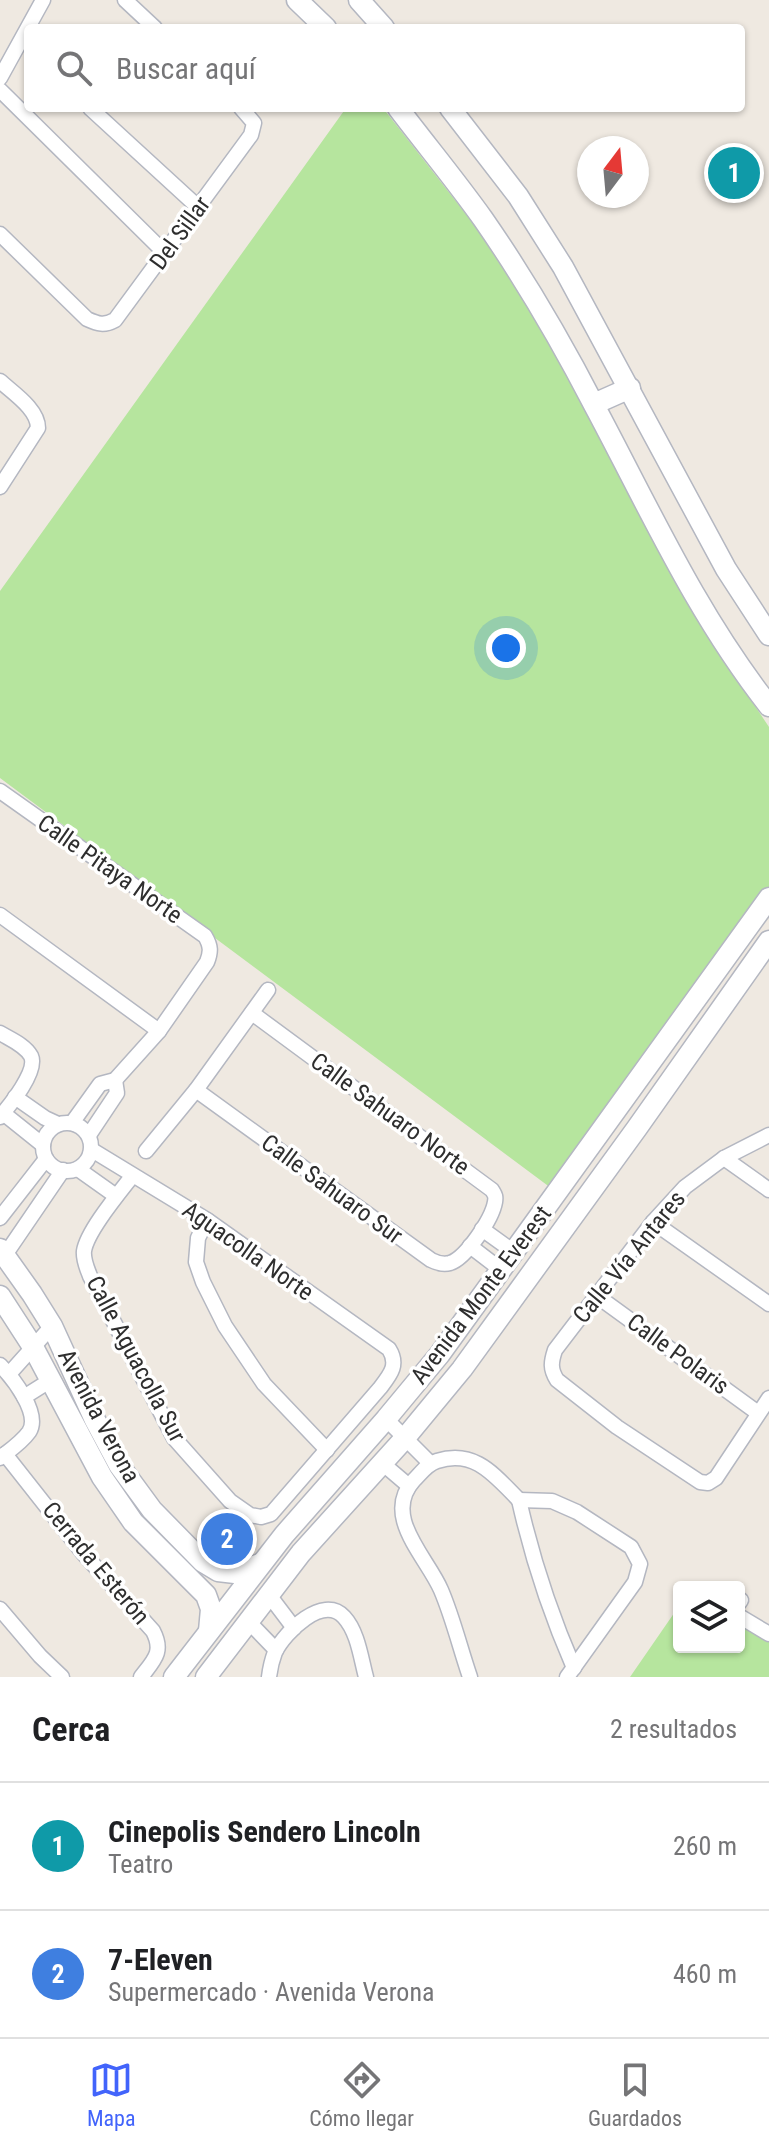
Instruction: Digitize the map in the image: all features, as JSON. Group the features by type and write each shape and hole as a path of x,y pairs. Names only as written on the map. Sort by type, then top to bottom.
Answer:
{"street":[{"path":"33,24 43,0"},
{"path":"125,0 151,24"},
{"path":"297,0 322,24"},
{"path":"359,0 380,24"},
{"path":"0,78 4,58 23,46"},
{"path":"0,90 166,254"},
{"path":"94,112 199,208"},
{"name":"Del Sillar","path":"0,234 87,319 107,325 115,320 166,254 254,129 251,117 245,112"},
{"path":"401,112 484,220 535,302 594,404 695,599 729,653 769,706"},
{"path":"453,112 518,196 556,255 726,569 769,635"},
{"path":"0,381 38,420 38,428 0,487"},
{"path":"594,404 630,388"},
{"name":"Calle Pitaya Norte","path":"0,791 205,936 210,944 207,962 159,1031"},
{"name":"Avenida Monte Everest","path":"174,1677 260,1564 440,1354 769,898"},
{"path":"0,915 159,1031 115,1080 100,1084 65,1123 48,1133 45,1152 0,1218"},
{"name":"Avenida Monte Everest","path":"206,1677 301,1553 405,1438 462,1369 769,941"},
{"path":"146,1151 196,1090 268,990"},
{"name":"Calle Sahuaro Norte","path":"252,1013 492,1190 495,1202 476,1238"},
{"path":"0,1033 24,1048 31,1056 33,1065 2,1115 45,1152 56,1168 71,1170 116,1196 133,1175"},
{"path":"89,1135 117,1093 115,1080"},
{"name":"Calle Sahuaro Sur","path":"196,1090 431,1260 446,1264 452,1262 476,1238"},
{"path":"2,1252 71,1170 85,1164 92,1150 89,1135 79,1125 45,1118 15,1097"},
{"name":"Calle Vía Antares","path":"758,1413 716,1478 708,1483 700,1482 617,1427 557,1380 551,1372 551,1361 555,1350 653,1222 685,1187 724,1158 769,1135"},
{"name":"Aguacolla Norte","path":"92,1150 207,1220 389,1349 395,1362 392,1372 327,1450"},
{"path":"724,1158 769,1190"},
{"name":"Calle Aguacolla Sur","path":"116,1196 89,1238 84,1261 174,1438 230,1501 250,1515 261,1517 271,1514 327,1450"},
{"path":"207,1220 198,1238 196,1262 225,1326 264,1384 327,1450"},
{"path":"653,1222 769,1304"},
{"path":"476,1238 514,1252 533,1268"},
{"path":"476,1238 500,1269"},
{"name":"Avenida Verona","path":"2,1252 52,1326 119,1465 152,1510 203,1562"},
{"name":"Avenida Verona","path":"0,1296 33,1347 109,1488 133,1522 206,1595 210,1602 209,1631"},
{"name":"Calle Polaris","path":"597,1296 758,1413"},
{"path":"4,1369 33,1347 52,1326"},
{"name":"Cerrada Esterón","path":"4,1369 24,1397 33,1423 28,1433 3,1456 153,1631 159,1642 158,1651 141,1677"},
{"path":"24,1397 51,1380"},
{"path":"758,1413 769,1398"},
{"path":"386,1419 430,1463"},
{"path":"470,1677 441,1590 407,1533 402,1516 403,1500 409,1486 430,1463 457,1457 469,1459 484,1468 519,1500 543,1591 571,1672"},
{"path":"382,1463 409,1486"},
{"path":"519,1500 552,1501 577,1512 631,1547 640,1564 635,1582 571,1672"},
{"path":"304,1512 323,1529"},
{"path":"190,1580 203,1562 226,1573 246,1571 260,1564"},
{"path":"269,1595 290,1633"},
{"path":"0,1609 62,1677"},
{"path":"269,1677 276,1650 290,1633 314,1613 326,1609 336,1611 350,1624 366,1677"},
{"path":"745,1620 769,1634"},
{"path":"248,1621 276,1650"}],"green space":[{"path":"343,112 386,112 473,223 527,305 558,357 635,507 710,638 769,727 769,890 555,1191 0,778 0,591"},
{"path":"673,1615 673,1653 745,1653 745,1621 769,1638 769,1677 630,1677"}],"place":[{"name":"Cinepolis Sendero Lincoln","path":"734,173"},
{"name":"7-Eleven","path":"227,1539"}]}
